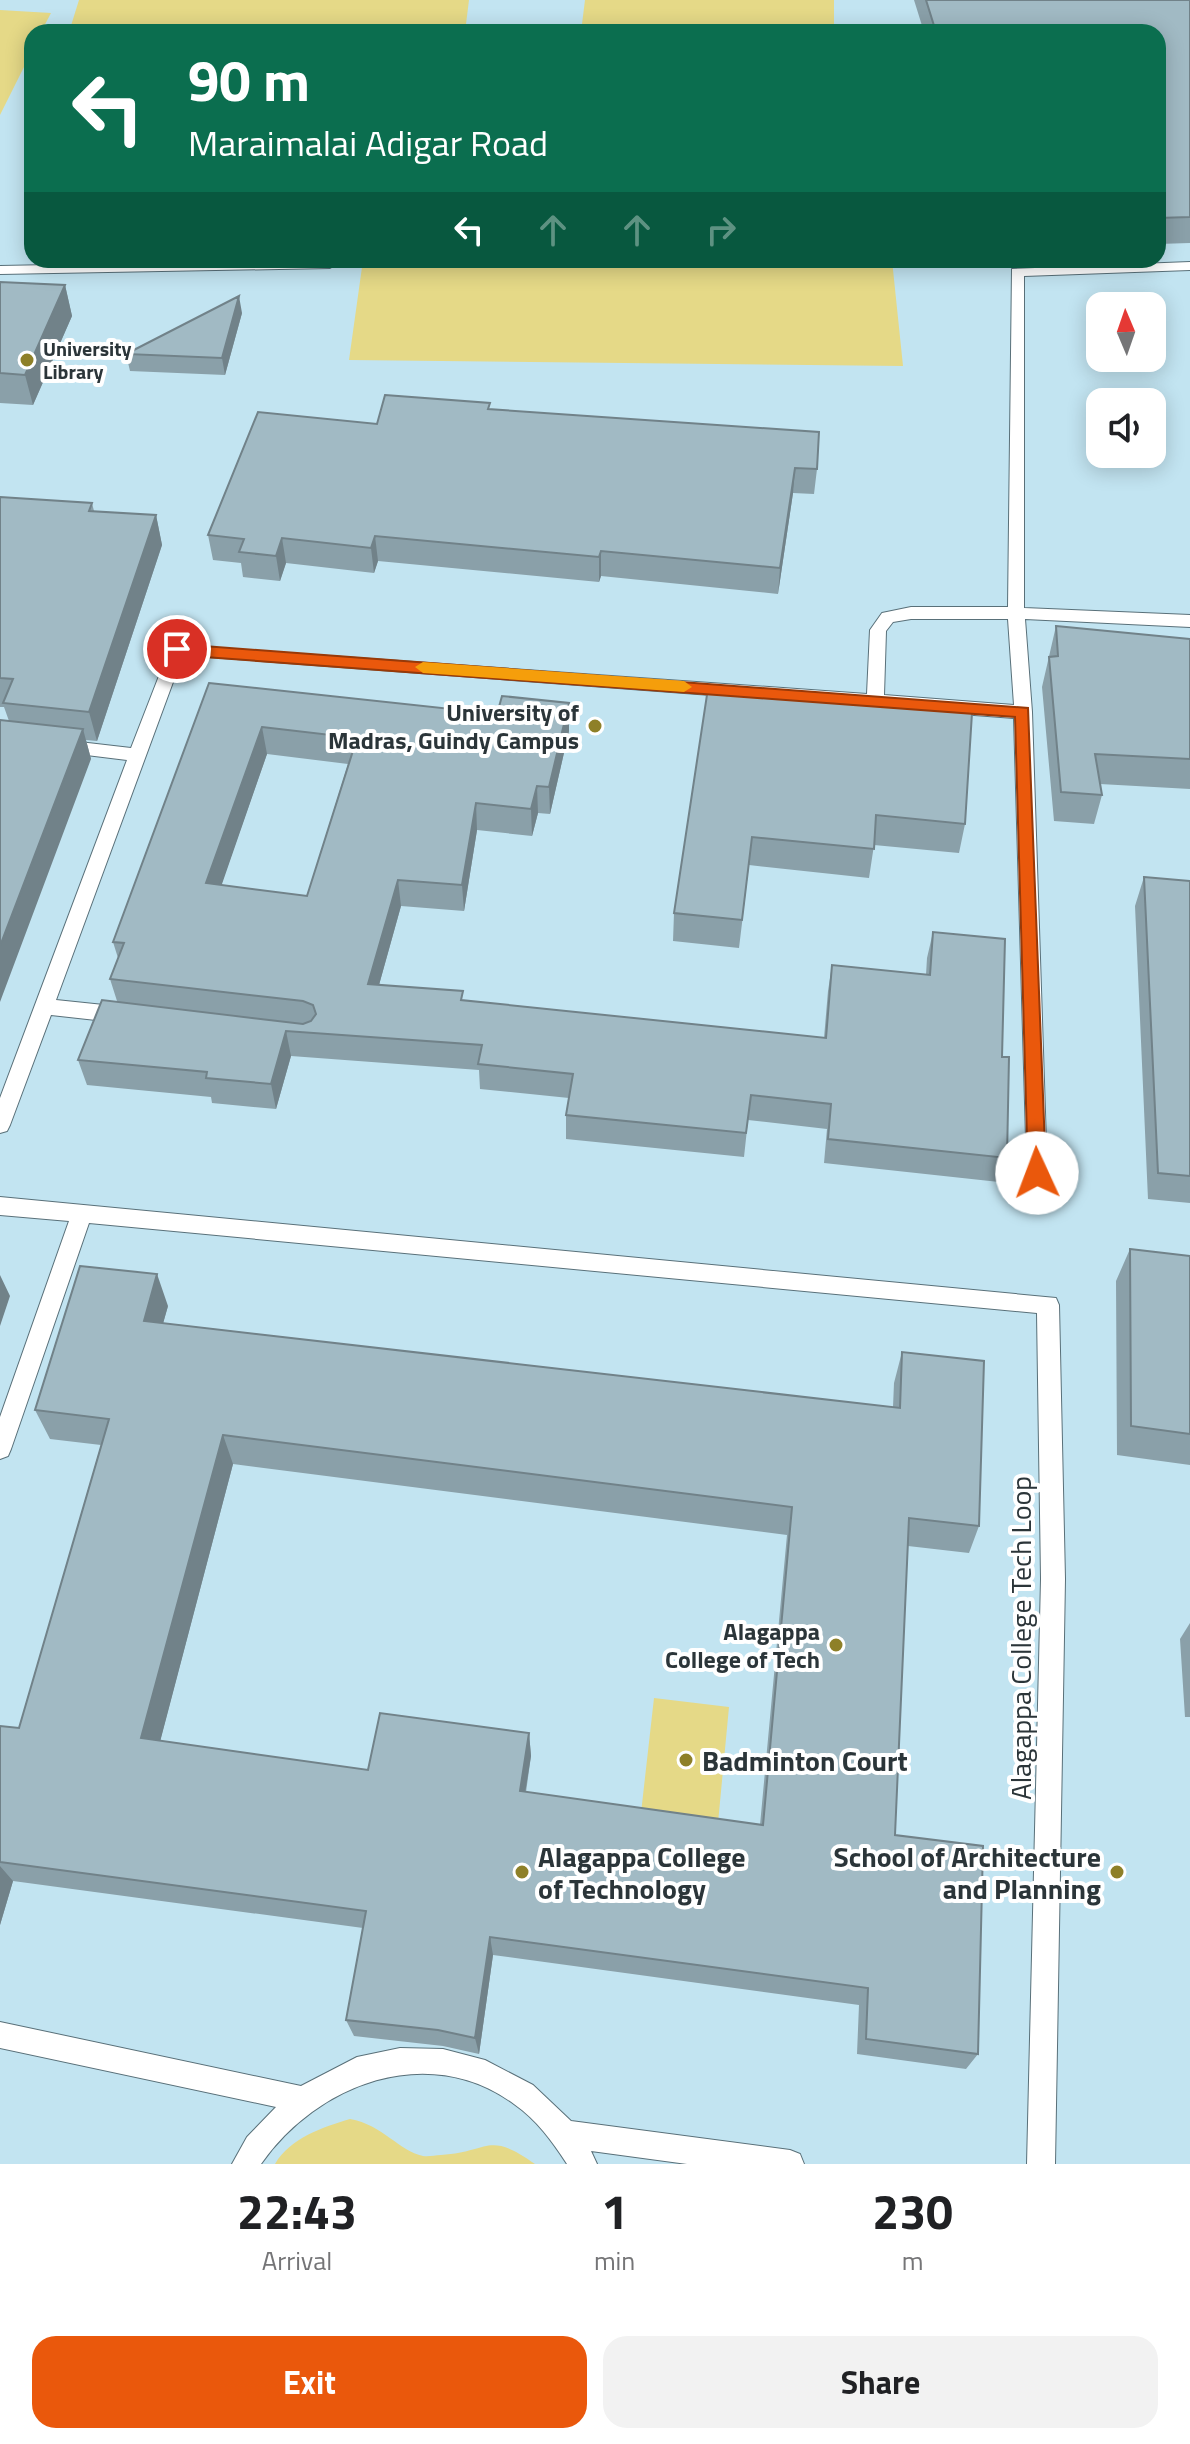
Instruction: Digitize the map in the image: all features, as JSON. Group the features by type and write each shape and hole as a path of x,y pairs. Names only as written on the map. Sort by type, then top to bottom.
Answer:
{"lane":[{"path":"1166,267 1190,266"},
{"path":"0,270 110,268"},
{"path":"1037,1173 1023,712 1016,613 1017,272 1132,268"},
{"path":"875,701 878,630 888,617 911,613 1016,613 1190,621"},
{"path":"0,1125 177,649 1023,712"},
{"path":"46,745 138,755"},
{"path":"44,1006 137,1017"},
{"path":"0,1206 82,1213 0,1449"},
{"name":"Alagappa College Tech Loop","path":"82,1213 1048,1305 1053,1579 1041,2164"},
{"path":"0,2035 301,2099"},
{"path":"246,2164 252,2152 301,2099 361,2067 426,2058 489,2072 544,2109 583,2164"},
{"path":"564,2134 790,2164"}],"shaded area":[{"path":"0,0 1178,0 1190,30 1190,2164 0,2164"},
{"path":"79,0 469,0 466,24 72,24"},
{"path":"585,0 834,0 834,24 582,24"},
{"path":"0,10 51,13 45,24 24,24 24,67 0,115"},
{"path":"362,268 893,268 903,366 349,360"},
{"name":"Badminton Court","path":"654,1698 729,1707 718,1823 641,1813"},
{"path":"350,2119 372,2127 423,2156 497,2145 535,2164 275,2164 298,2140"}],"building":[{"path":"926,0 1190,0 1190,217 1166,218 1166,24 934,24"},
{"path":"0,282 65,285 25,375 0,373"},
{"path":"239,296 222,358 126,354"},
{"path":"385,395 490,403 488,409 819,432 817,469 795,468 780,568 601,551 599,557 375,536 371,548 282,538 276,556 239,552 244,539 208,535 258,412 377,424"},
{"path":"0,497 92,503 89,511 156,515 89,712 3,703 13,679 0,678"},
{"path":"1056,626 1190,639 1190,759 1095,754 1102,795 1061,792 1049,657 1058,656"},
{"path":"209,683 497,714 502,696 569,703 549,787 537,786 531,809 476,803 462,885 398,880 368,984 463,991 461,1000 826,1038 832,965 930,975 933,932 1005,939 1002,1057 1009,1057 1007,1158 828,1139 831,1104 751,1095 746,1133 566,1115 573,1074 478,1064 482,1045 286,1031 271,1084 206,1078 207,1072 78,1060 102,1000 303,1024 311,1021 316,1014 313,1005 303,1001 110,979 124,943 113,942","holes":["262,727 357,738 307,896 206,883"]},
{"path":"708,688 972,713 965,824 876,815 874,849 752,837 742,920 674,913"},
{"path":"0,720 83,729 0,946"},
{"path":"1144,877 1190,881 1190,1176 1158,1173"},
{"path":"1130,1249 1190,1256 1190,1434 1131,1426"},
{"name":"Alagappa College of Tech","path":"80,1266 157,1274 144,1321 900,1408 902,1352 984,1361 979,1526 909,1518 895,1835 983,1846 978,2054 866,2039 868,1988 490,1937 475,2038 438,2030 346,2020 366,1911 0,1862 0,1726 19,1728 109,1419 35,1410","holes":["223,1435 792,1507 763,1825 520,1791 529,1733 380,1713 368,1770 141,1738"]}],"slow traffic":[{"path":"423,667 684,687"}],"place":[{"name":"University Library","path":"27,360"},
{"name":"University of Madras, Guindy Campus","path":"595,726"},
{"name":"Alagappa College of Tech","path":"836,1645"},
{"name":"Badminton Court","path":"686,1760"},
{"name":"Alagappa College of Technology","path":"522,1872"},
{"name":"School of Architecture and Planning","path":"1117,1872"}],"route":[{"path":"177,649 1023,712 1037,1173"}]}
